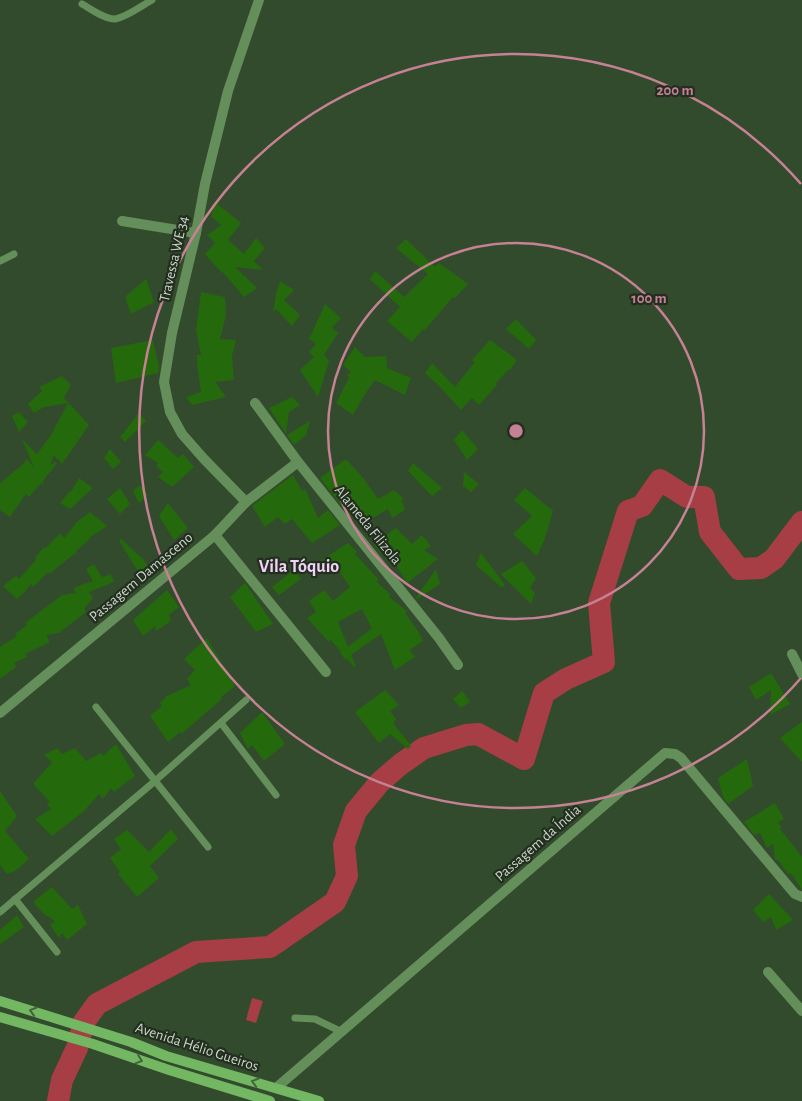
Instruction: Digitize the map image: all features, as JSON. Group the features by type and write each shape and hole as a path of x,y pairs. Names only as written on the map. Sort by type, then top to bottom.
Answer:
{"main road":[{"name":"Avenida Hélio Gueiros","path":"0,1000 166,1056 319,1101"},
{"name":"Avenida Hélio Gueiros","path":"0,1017 93,1044 270,1101"}],"street":[{"name":"Travessa WE 34","path":"246,502 182,434 170,412 164,382 172,333 228,91 259,0"},
{"path":"122,221 196,233"},
{"name":"Alameda Filizola","path":"255,403 298,462 439,638 458,665"},
{"name":"Passagem Damasceno","path":"0,714 215,535 246,502 298,462"},
{"path":"215,535 326,672"},
{"path":"792,654 802,674"},
{"name":"Passagem da Índia","path":"276,1088 665,753 675,754 681,758 795,894 802,897"},
{"path":"768,972 802,1011"}],"lane":[{"path":"82,4 100,14 116,19 152,0"},
{"path":"0,261 14,254"},
{"path":"0,912 155,781 246,700"},
{"path":"96,708 208,847"},
{"path":"221,723 276,795"},
{"path":"15,899 57,952"},
{"path":"295,1018 315,1019 342,1032"}],"shaded area":[{"path":"252,998 263,1001 256,1023 246,1020"}],"building":[{"path":"216,203 241,223 228,240 244,254 256,238 265,248 254,261 263,270 235,267 257,288 244,297 205,254 215,243 207,235 221,225 211,216"},
{"path":"406,239 435,267 439,263 468,284 455,298 453,297 412,342 387,321 400,307 370,279 375,271 404,297 428,274 396,248"},
{"path":"146,279 154,302 131,314 125,297"},
{"path":"280,281 294,290 284,300 300,315 292,326 276,309 273,313"},
{"path":"201,292 225,297 226,316 220,339 236,340 232,356 234,380 215,382 226,397 192,405 186,397 201,392 197,355 201,355 196,330"},
{"path":"325,304 341,318 332,327 338,333 324,355 329,361 318,397 300,370 314,357 309,352 316,344 309,339"},
{"path":"516,319 536,340 529,349 506,329"},
{"path":"153,340 159,367 158,373 116,383 111,348"},
{"path":"490,340 517,360 479,405 472,398 461,410 425,373 432,363 455,387 475,362 472,360"},
{"path":"355,347 365,357 386,356 387,368 411,378 405,395 375,380 353,415 336,403 349,378 347,375 351,372 343,365"},
{"path":"62,376 71,385 64,398 89,425 62,464 54,455 50,465 55,462 57,463 42,485 41,483 29,497 26,494 10,517 0,510 0,483 27,459 34,467 22,439 37,454 51,435 68,403 44,407 34,413 28,404 42,391 39,387"},
{"path":"292,397 300,405 289,412 286,434 269,408"},
{"path":"19,412 28,422 19,432 12,416"},
{"path":"139,413 146,421 125,442 120,437"},
{"path":"310,421 306,435 294,445 287,435"},
{"path":"462,430 478,449 467,460 454,440"},
{"path":"158,440 178,458 183,454 194,467 172,487 158,477 163,472 156,466 158,463 145,455"},
{"path":"110,449 121,462 113,469 104,458"},
{"path":"346,459 364,479 378,499 394,490 404,499 401,500 405,510 392,518 388,509 366,522 359,510 351,517 320,478"},
{"path":"413,463 442,488 432,496 408,471"},
{"path":"464,472 479,484 471,492 463,486"},
{"path":"293,475 302,491 305,489 318,518 328,510 340,525 312,543 292,519 285,524 278,517 265,527 252,506"},
{"path":"79,478 93,488 70,509 60,503 71,492"},
{"path":"140,485 148,495 139,503 133,491"},
{"path":"120,488 130,504 120,514 107,499"},
{"path":"525,488 553,511 545,538 537,556 513,534 532,516 514,500"},
{"path":"168,503 188,528 174,540 159,516"},
{"path":"90,512 107,526 89,538 77,552 49,574 48,572 33,587 31,584 17,599 3,586 16,576 19,579 36,560 35,558 44,547 46,548 60,533 64,538 77,522"},
{"path":"396,528 412,544 422,535 431,546 424,550 438,559 407,583 396,565 392,545 380,553 374,544"},
{"path":"121,539 143,559 148,567 139,573 119,541"},
{"path":"348,543 357,552 355,554 379,580 376,581 391,595 389,597 407,611 405,613 423,641 410,650 415,657 395,670 381,634 351,655 356,666 354,667 346,660 331,640 329,642 307,618 316,612 309,601 324,590 333,601 350,587 336,566 323,574 317,563","holes":["362,609 372,628 348,647 338,622"]},
{"path":"481,553 505,585 502,588 476,565"},
{"path":"522,561 536,578 530,588 535,593 531,604 501,574"},
{"path":"94,564 102,577 111,574 114,582 89,592 93,598 84,609 86,612 59,633 46,635 50,642 25,654 27,657 14,663 16,667 0,679 0,647 17,636 15,634 27,625 25,623 62,595 76,593 73,588 93,581 86,569"},
{"path":"436,569 440,584 417,599 416,598"},
{"path":"294,570 301,579 279,595 272,587"},
{"path":"245,583 273,624 256,632 230,597"},
{"path":"167,590 179,607 169,615 171,621 156,631 155,626 143,636 133,620"},
{"path":"207,638 235,686 181,734 180,732 168,742 150,716 162,706 160,703 167,696 191,685 187,679 195,670 184,659"},
{"path":"771,673 790,704 770,715 771,690 756,700 749,687"},
{"path":"385,690 399,705 390,711 396,719 393,723 411,746 408,749 390,734 379,743 355,712"},
{"path":"462,691 470,702 461,708 453,699"},
{"path":"262,712 285,744 264,761 252,745 248,749 240,733"},
{"path":"802,722 802,762 780,738"},
{"path":"116,744 135,776 114,792 111,788 103,799 99,794 84,811 52,836 35,819 51,809 47,804 50,802 33,784 52,762 44,755 57,748 62,754 75,748 86,761 101,753 103,756"},
{"path":"747,759 753,786 728,804 723,797 718,778"},
{"path":"0,791 17,816 5,831 29,859 15,871 7,874 0,865"},
{"path":"775,803 784,819 778,822 782,828 780,829 802,857 802,890 791,873 788,874 778,860 775,860 773,844 767,848 760,833 754,835 744,822"},
{"path":"171,829 178,839 150,866 159,878 137,897 118,874 120,872 110,858 121,849 114,839 127,830 149,852"},
{"path":"52,887 72,909 78,905 87,924 67,940 62,933 59,938 50,925 55,921 43,913 33,902"},
{"path":"769,894 793,920 776,930 771,917 763,922 753,910"},
{"path":"17,915 24,927 0,944 0,930"}],"waterway":[{"path":"58,1101 62,1080 77,1048 84,1022 97,1004 196,952 270,947 335,902 347,876 344,845 356,811 380,782 401,764 424,748 466,735 478,734 524,759 544,693 566,679 604,662 599,603 628,511 642,506 660,480 687,497 704,497 710,532 739,569 761,568 774,559 802,522"}],"district":[{"name":"Vila Tóquio","path":"299,567"}]}
